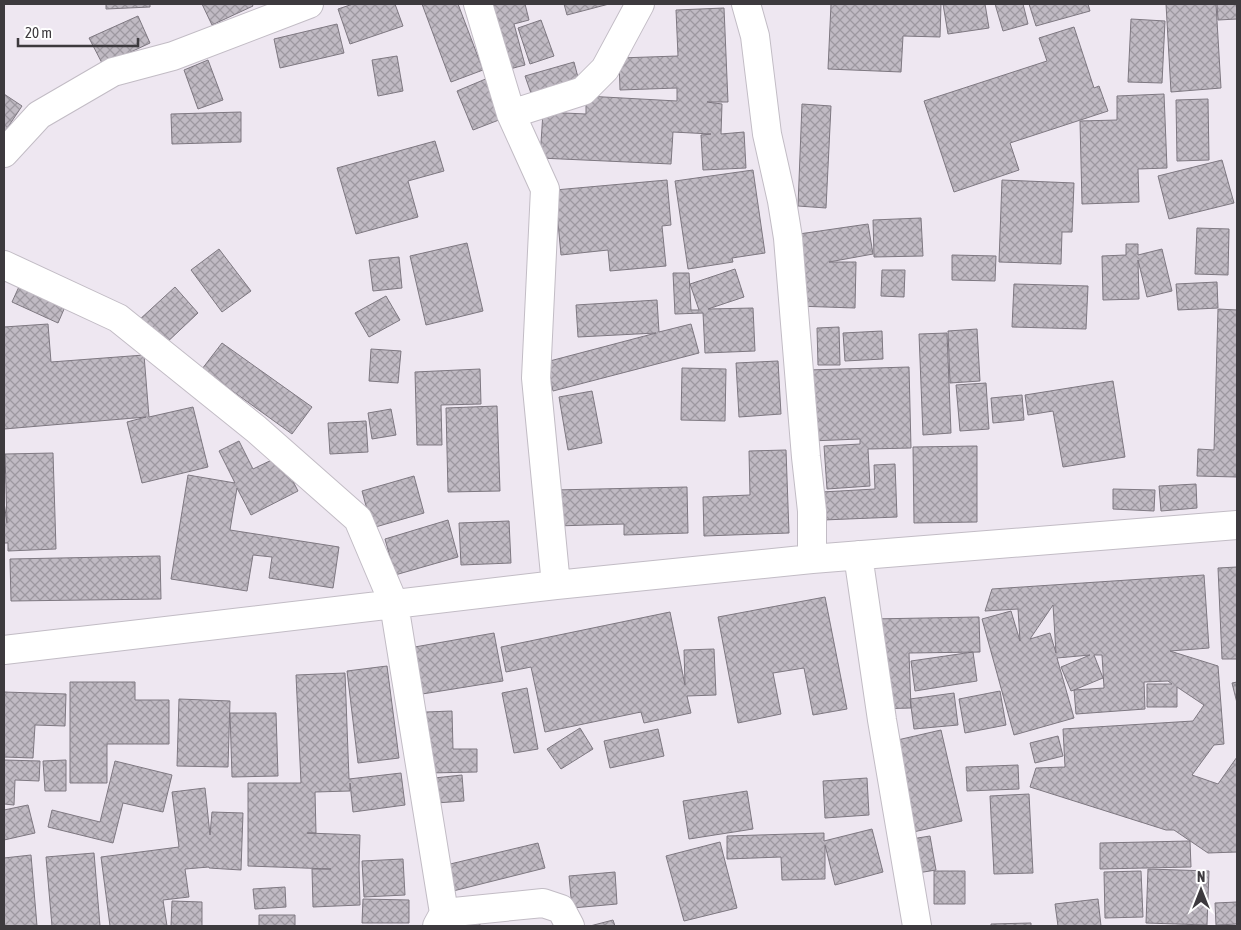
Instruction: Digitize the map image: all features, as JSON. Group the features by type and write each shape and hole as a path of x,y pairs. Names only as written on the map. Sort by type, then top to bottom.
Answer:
{"street":[{"path":"4,153 39,115 113,72 173,56 310,4"},
{"path":"478,4 511,114 545,189 536,378 556,585"},
{"path":"511,114 583,91 605,69 640,4"},
{"path":"746,4 755,36 767,134 788,238 812,511 812,559"},
{"path":"4,265 118,318 256,429 358,519 394,604 441,920 543,904 561,910 570,926"},
{"path":"4,650 556,585 812,559 1237,524"},
{"path":"858,555 882,720 917,926"}],"building":[{"path":"106,4 150,4 150,7 106,9"},
{"path":"202,4 252,4 253,6 212,25"},
{"path":"353,4 395,4 403,26 350,44 338,9"},
{"path":"422,4 458,4 483,70 451,82"},
{"path":"485,4 525,4 529,20 514,24 525,65 502,71"},
{"path":"564,4 609,4 567,15"},
{"path":"831,4 941,4 940,37 903,36 901,72 828,69"},
{"path":"943,4 985,4 989,28 948,34"},
{"path":"995,4 1023,4 1028,24 1003,31"},
{"path":"1029,4 1088,4 1090,11 1036,26"},
{"path":"1166,4 1216,4 1221,88 1171,92"},
{"path":"1217,4 1237,4 1237,19 1218,20"},
{"path":"724,8 728,102 707,102 722,104 721,134 744,132 746,168 703,170 701,135 711,134 673,132 671,164 540,158 543,112 586,114 586,96 677,101 677,88 620,90 619,58 678,56 676,10"},
{"path":"138,16 150,43 103,65 89,38"},
{"path":"1131,19 1165,21 1162,83 1128,82"},
{"path":"541,20 554,56 530,64 518,28"},
{"path":"337,24 344,53 280,68 274,39"},
{"path":"1074,27 1094,88 1099,86 1108,111 1010,143 1019,170 954,192 924,101 1047,61 1039,38"},
{"path":"397,56 403,91 378,96 372,60"},
{"path":"208,60 223,100 198,109 184,70"},
{"path":"574,62 580,85 533,99 525,76"},
{"path":"488,78 504,118 473,130 457,91"},
{"path":"4,94 22,106 4,133"},
{"path":"1164,94 1167,168 1138,169 1139,202 1082,204 1080,121 1117,120 1117,96"},
{"path":"1208,99 1209,160 1177,161 1176,100"},
{"path":"802,104 831,106 826,208 798,206"},
{"path":"241,112 241,142 172,144 171,114"},
{"path":"435,141 444,171 408,181 418,217 356,234 337,168"},
{"path":"1222,160 1234,203 1169,219 1158,176"},
{"path":"753,170 765,253 732,258 733,262 688,269 675,181"},
{"path":"667,180 671,225 662,226 666,266 610,271 608,250 561,255 555,190"},
{"path":"1002,180 1074,183 1072,232 1062,232 1061,264 999,262"},
{"path":"921,218 923,256 874,257 873,220"},
{"path":"868,224 873,254 829,262 856,262 855,308 796,306 799,234"},
{"path":"1197,228 1229,229 1228,275 1195,274"},
{"path":"467,243 483,311 426,325 410,256"},
{"path":"1126,244 1138,244 1138,255 1162,249 1172,291 1147,297 1138,260 1139,299 1103,300 1102,256 1126,255"},
{"path":"219,249 251,291 222,312 191,270"},
{"path":"952,255 996,256 995,281 952,280"},
{"path":"399,257 402,288 373,291 369,260"},
{"path":"735,269 744,297 708,309 753,308 755,351 705,353 703,313 675,314 673,273 689,273 691,310 699,310 690,284"},
{"path":"882,270 905,270 904,297 881,296"},
{"path":"22,280 68,300 58,323 12,302"},
{"path":"1217,282 1218,308 1178,310 1176,284"},
{"path":"1014,284 1088,286 1086,329 1012,327"},
{"path":"175,287 198,313 162,347 138,321"},
{"path":"386,296 400,320 369,337 355,313"},
{"path":"657,300 659,332 691,324 699,353 553,391 546,362 656,333 578,337 576,305"},
{"path":"1218,309 1237,310 1237,477 1197,476 1198,449 1214,450"},
{"path":"48,324 51,362 144,355 149,417 193,407 208,467 142,483 127,422 146,417 4,429 4,327"},
{"path":"839,327 840,365 818,365 817,328"},
{"path":"977,329 980,381 950,383 948,331"},
{"path":"882,331 883,359 845,361 843,333"},
{"path":"947,333 951,433 923,435 919,334"},
{"path":"222,343 312,407 292,434 202,369"},
{"path":"371,349 401,351 398,383 369,381"},
{"path":"778,361 781,414 739,417 736,363"},
{"path":"909,367 911,448 868,449 870,486 827,489 824,446 860,444 860,439 810,441 808,370"},
{"path":"682,368 726,369 725,421 681,420"},
{"path":"480,369 481,404 441,405 442,445 417,445 415,372"},
{"path":"1113,381 1125,457 1063,467 1053,411 1028,415 1025,395"},
{"path":"986,383 989,429 960,431 956,385"},
{"path":"592,391 602,443 568,450 559,397"},
{"path":"1022,395 1024,420 993,423 991,398"},
{"path":"497,406 500,491 448,492 446,408"},
{"path":"391,409 396,435 372,439 368,413"},
{"path":"366,421 368,452 330,454 328,423"},
{"path":"239,441 253,469 280,456 298,491 251,515 237,488 230,530 339,547 333,588 269,578 272,557 253,555 247,591 171,579 188,475 235,483 219,451"},
{"path":"977,446 977,522 914,523 913,447"},
{"path":"786,450 789,533 704,536 703,497 750,495 749,451"},
{"path":"53,453 56,549 8,551 8,543 4,543 4,502 7,523 5,454"},
{"path":"895,464 897,517 823,520 822,492 875,489 874,465"},
{"path":"414,476 424,513 372,528 362,491"},
{"path":"1196,484 1197,508 1161,511 1159,486"},
{"path":"687,487 688,533 624,535 624,524 555,526 554,490"},
{"path":"1113,489 1155,490 1154,511 1113,509"},
{"path":"448,520 458,557 395,575 385,539"},
{"path":"509,521 511,563 461,565 459,523"},
{"path":"160,556 161,599 11,601 10,559"},
{"path":"1237,567 1237,659 1222,659 1218,568"},
{"path":"1204,575 1209,648 1170,651 1218,666 1224,744 1214,745 1192,775 1218,784 1237,757 1237,852 1208,853 1174,830 1166,830 1030,787 1036,768 1065,767 1063,729 1193,721 1204,705 1177,687 1177,707 1147,707 1147,684 1172,684 1168,681 1144,682 1145,709 1076,714 1074,690 1071,691 1061,667 1090,655 1057,658 1074,718 1014,735 982,619 1011,611 1020,641 1018,609 985,611 992,589","holes":["1053,605 1056,653 1050,633 1030,639","1094,655 1102,655 1104,688 1074,690 1103,678"]},
{"path":"825,597 847,709 813,715 804,668 773,673 781,714 738,723 718,617"},
{"path":"670,612 685,685 684,650 714,649 716,695 687,696 691,713 644,723 641,712 545,732 531,667 506,672 501,647"},
{"path":"979,617 980,652 909,653 911,708 873,709 871,619"},
{"path":"494,633 503,681 416,695 409,648"},
{"path":"973,652 977,681 915,691 911,661"},
{"path":"387,666 399,758 358,763 347,671"},
{"path":"345,673 349,779 401,773 405,805 353,812 350,783 350,791 315,792 316,833 307,833 360,835 360,905 313,907 312,869 331,869 248,866 248,783 301,783 296,675"},
{"path":"70,682 135,682 135,700 169,700 169,744 107,744 107,783 70,783"},
{"path":"1237,682 1237,703 1232,683"},
{"path":"527,688 538,749 514,753 502,693"},
{"path":"1000,691 1006,725 965,733 959,699"},
{"path":"4,692 66,694 65,726 35,725 33,758 4,757"},
{"path":"954,693 958,725 914,729 910,699"},
{"path":"179,699 230,701 228,767 177,766"},
{"path":"452,711 453,749 477,749 477,772 428,773 426,712"},
{"path":"230,713 276,713 278,776 232,777"},
{"path":"580,728 593,749 561,769 547,749"},
{"path":"658,729 664,756 610,768 604,741"},
{"path":"941,730 962,821 900,835 880,744"},
{"path":"1058,736 1063,756 1035,763 1030,743"},
{"path":"4,760 40,761 39,781 15,780 14,805 4,804"},
{"path":"66,760 66,791 45,791 43,761"},
{"path":"115,761 172,775 163,812 123,803 113,843 48,827 52,810 100,822"},
{"path":"1018,765 1019,789 967,791 966,767"},
{"path":"462,775 464,801 436,803 434,778"},
{"path":"867,778 869,815 825,818 823,781"},
{"path":"205,788 210,835 212,812 243,813 241,870 209,867 185,869 189,897 163,900 167,926 110,926 101,857 179,847 172,792"},
{"path":"747,791 753,829 689,839 683,801"},
{"path":"1029,794 1033,873 994,874 990,796"},
{"path":"28,805 35,833 4,840 4,810"},
{"path":"872,829 883,872 835,885 825,845 825,879 782,880 781,857 727,859 727,836 824,833 824,841"},
{"path":"930,836 936,870 905,875 899,841"},
{"path":"1190,841 1191,867 1100,869 1100,843"},
{"path":"720,842 737,908 684,921 666,856"},
{"path":"538,843 545,868 453,891 446,865"},
{"path":"94,853 100,926 52,926 46,857"},
{"path":"31,855 37,926 4,926 4,858"},
{"path":"403,859 405,895 364,897 362,861"},
{"path":"1148,869 1209,871 1207,925 1146,923"},
{"path":"934,871 965,871 965,904 934,904"},
{"path":"1141,871 1143,917 1105,918 1104,872"},
{"path":"615,872 617,904 572,908 569,876"},
{"path":"285,887 286,907 255,909 253,889"},
{"path":"363,899 409,900 409,923 362,923"},
{"path":"1098,899 1101,926 1058,926 1055,904"},
{"path":"172,901 202,902 202,926 171,926"},
{"path":"1237,902 1237,924 1216,925 1215,903"},
{"path":"259,915 295,915 295,926 259,926"},
{"path":"471,919 482,926 467,926"},
{"path":"613,920 615,926 590,926"},
{"path":"1031,923 1031,926 991,926 991,924"}]}
